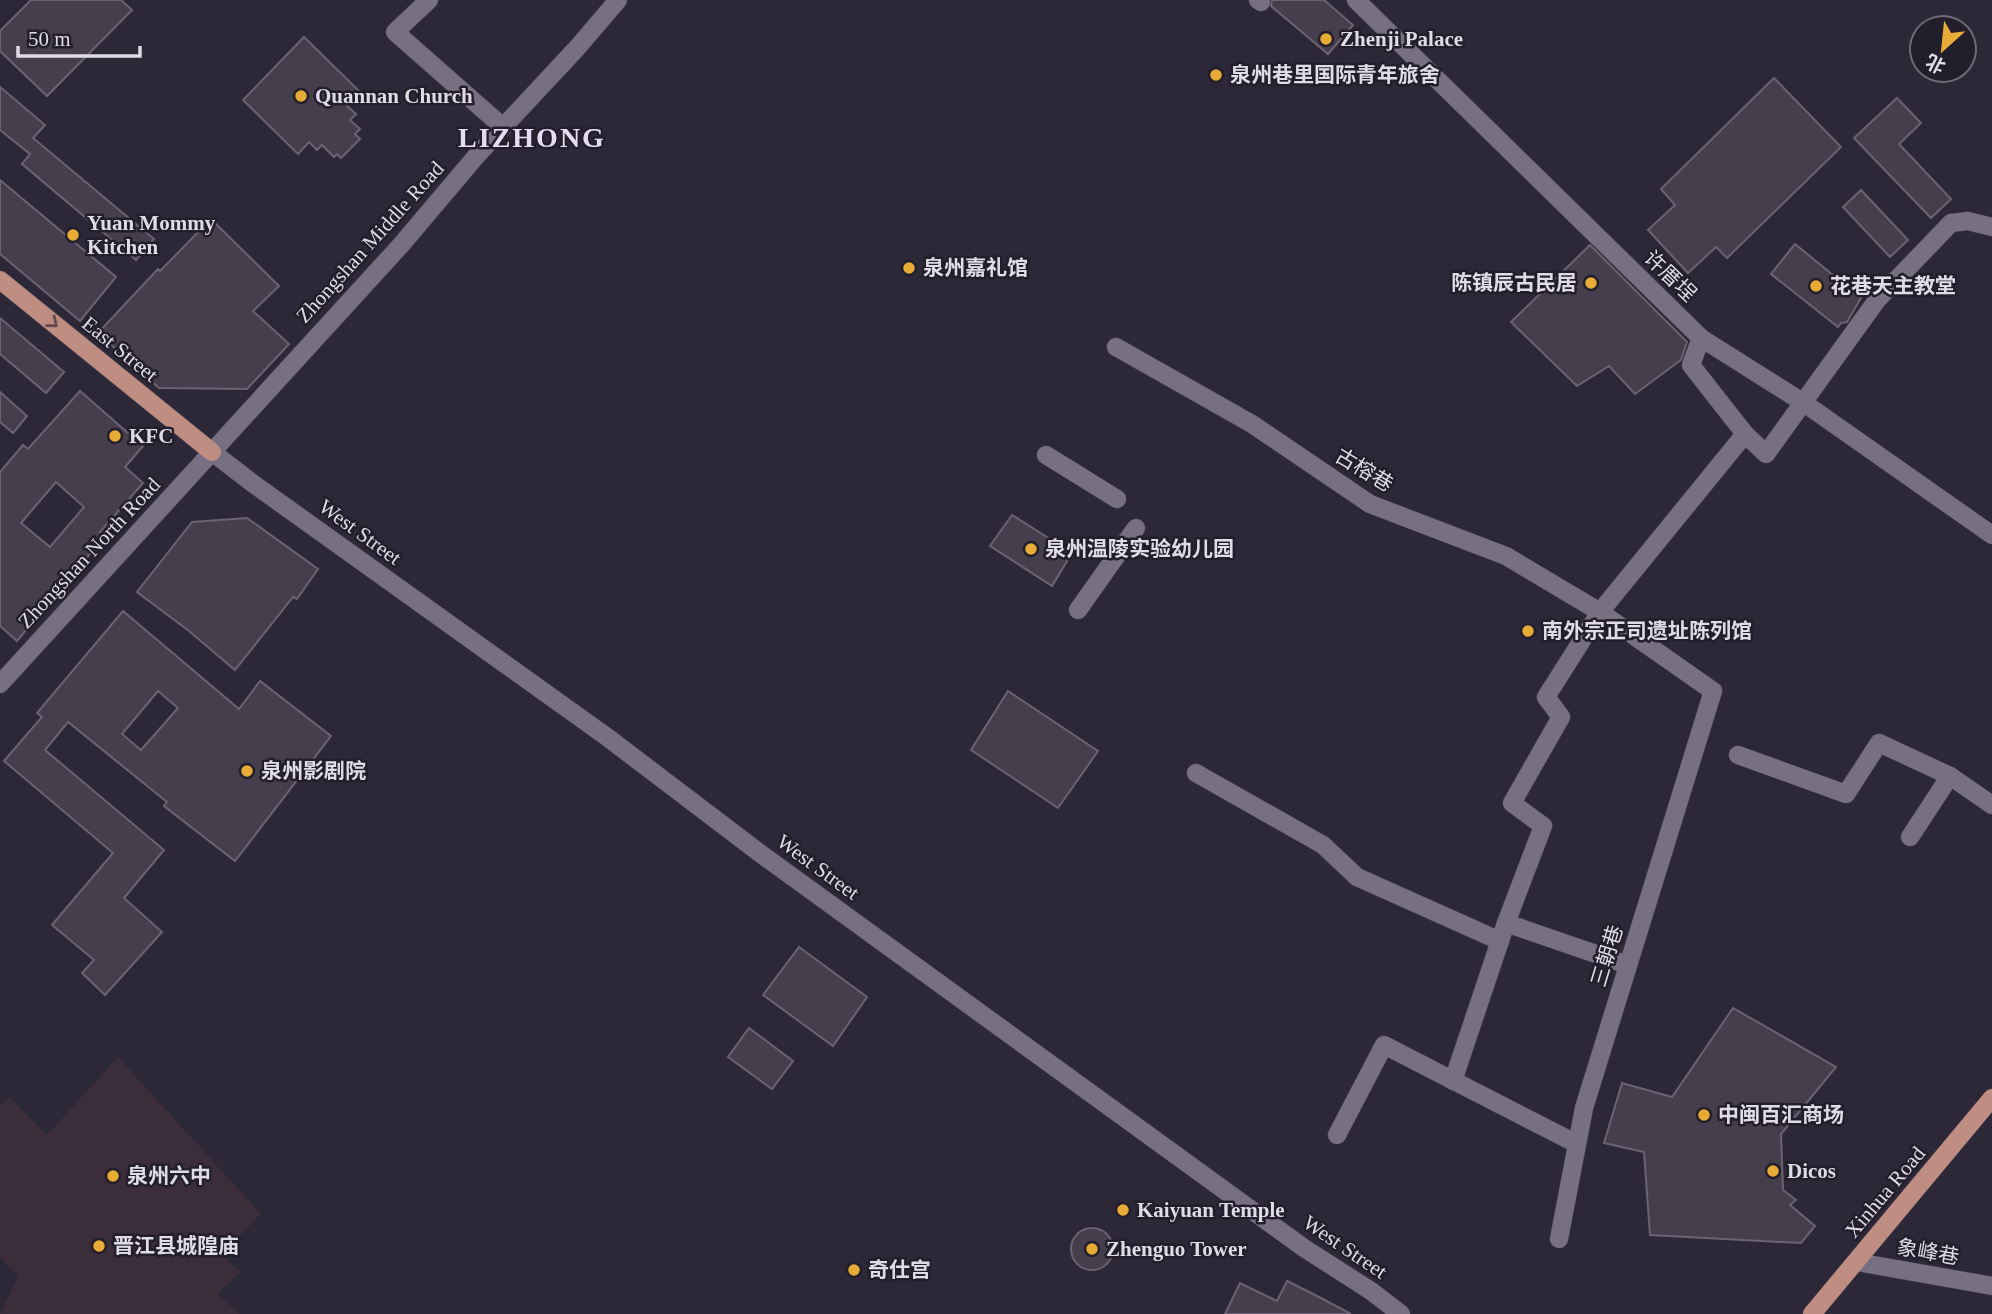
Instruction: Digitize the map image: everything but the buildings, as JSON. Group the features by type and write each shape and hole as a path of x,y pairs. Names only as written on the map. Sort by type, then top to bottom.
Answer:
{"main road":[{"name":"East Street","path":"0,280 212,452"},
{"name":"Xinhua Road","path":"1812,1314 1992,1098"}],"street":[{"path":"429,0 395,32 503,128"},
{"name":"Zhongshan Middle Road","path":"212,452 401,245 618,0"},
{"name":"许厝埕","path":"1356,0 1701,338 1804,403 1992,535"},
{"path":"1701,338 1691,365 1745,434 1766,454 1877,300 1951,223 1968,221 1992,227"},
{"name":"古榕巷","path":"1116,347 1252,424 1370,504 1506,556 1600,611 1713,691"},
{"path":"1453,1081 1506,923 1543,826 1512,803 1561,717 1546,697 1600,611 1745,434"},
{"name":"Zhongshan North Road","path":"0,684 212,452"},
{"name":"West Street","path":"212,452 607,737 761,854 1182,1160 1304,1248 1371,1290 1401,1314"},
{"path":"1046,454 1117,499"},
{"path":"1078,610 1136,528"},
{"name":"三朝巷","path":"1559,1238 1584,1108 1713,691"},
{"path":"1738,755 1846,794 1880,743 1950,776 1992,805"},
{"path":"1196,773 1323,845 1357,877 1500,941"},
{"path":"1910,837 1950,776"},
{"path":"1506,923 1628,965"},
{"path":"1337,1135 1384,1045 1577,1144"},
{"name":"象峰巷","path":"1857,1262 1992,1286"}],"shaded area":[{"name":"泉州六中","path":"118,1057 261,1214 221,1255 240,1272 217,1294 240,1314 0,1314 18,1277 0,1257 0,1106 9,1097 47,1135"}],"place":[{"name":"Zhenji Palace","path":"1326,39"},
{"name":"泉州巷里国际青年旅舍","path":"1216,75"},
{"name":"Quannan Church","path":"301,96"},
{"name":"Yuan Mommy Kitchen","path":"73,235"},
{"name":"泉州嘉礼馆","path":"909,268"},
{"name":"陈镇辰古民居","path":"1591,283"},
{"name":"花巷天主教堂","path":"1816,286"},
{"name":"KFC","path":"115,436"},
{"name":"泉州温陵实验幼儿园","path":"1031,549"},
{"name":"南外宗正司遗址陈列馆","path":"1528,631"},
{"name":"泉州影剧院","path":"247,771"},
{"name":"中闽百汇商场","path":"1704,1115"},
{"name":"Dicos","path":"1773,1171"},
{"name":"泉州六中","path":"113,1176"},
{"name":"Kaiyuan Temple","path":"1123,1210"},
{"name":"晋江县城隍庙","path":"99,1246"},
{"name":"Zhenguo Tower","path":"1092,1249"},
{"name":"奇仕宫","path":"854,1270"}],"district":[{"name":"LIZHONG","path":"532,137"}]}
